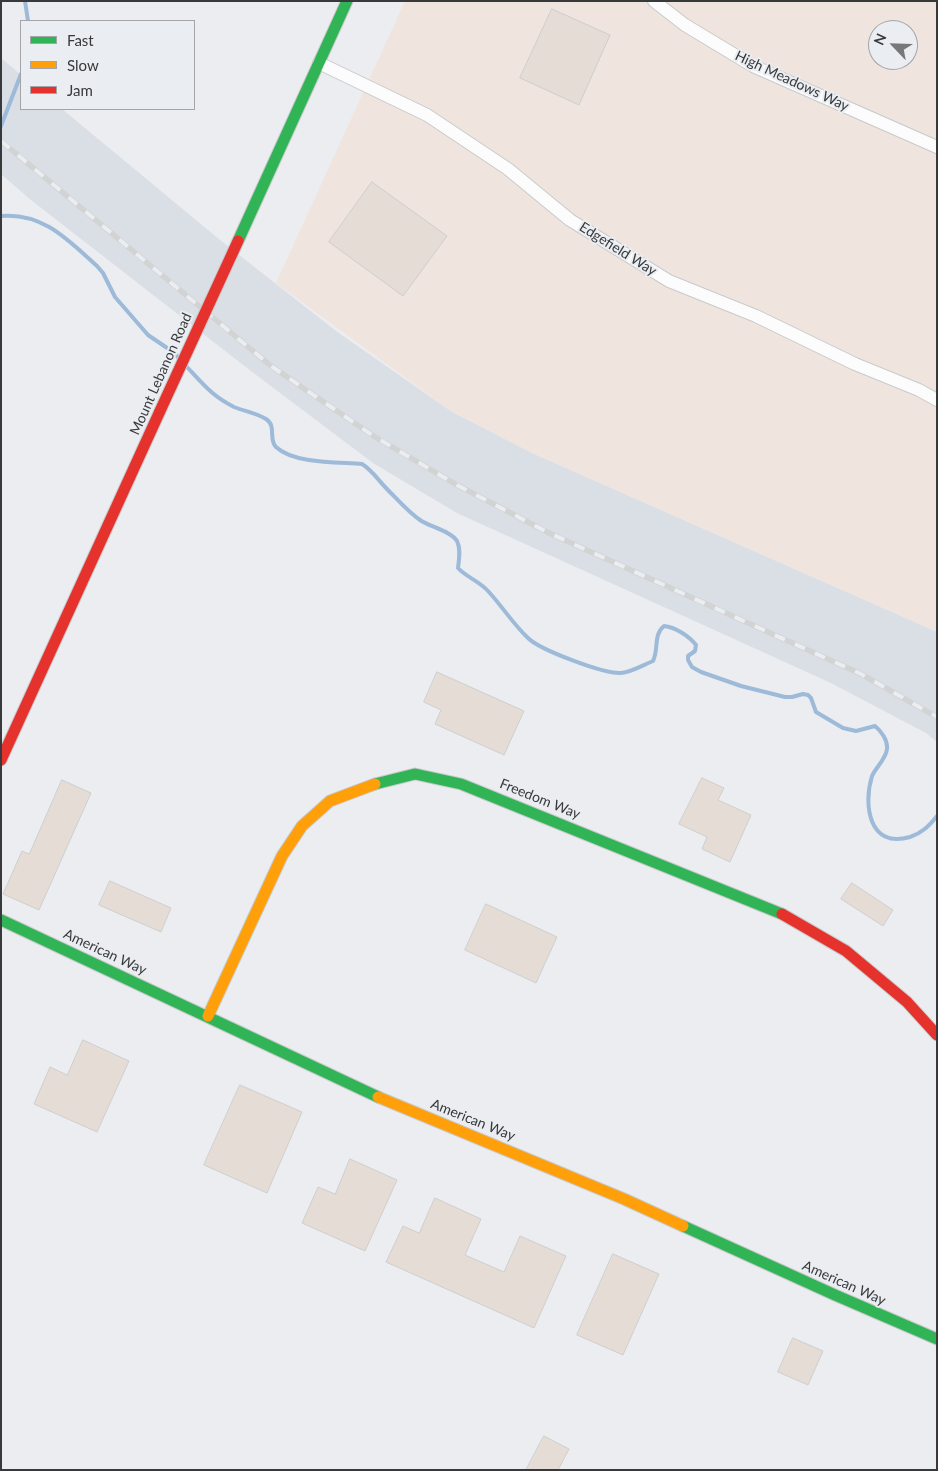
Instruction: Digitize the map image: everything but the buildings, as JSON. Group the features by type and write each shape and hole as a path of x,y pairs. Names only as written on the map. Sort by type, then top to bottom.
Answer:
{"street":[{"name":"Mount Lebanon Road","path":"1,760 347,1"},
{"name":"High Meadows Way","path":"654,1 685,25 753,66 937,147"},
{"name":"Edgefield Way","path":"319,63 426,115 508,169 570,220 669,281 756,316 855,364 919,390 937,400"},
{"name":"Freedom Way","path":"208,1016 282,856 302,826 330,802 362,788 415,774 461,784 780,913 846,951 907,1002 937,1035"},
{"name":"American Way","path":"1,920 388,1102 624,1199 937,1340"}],"shaded area":[{"path":"405,1 937,1 937,632 534,454 452,412 276,283"},
{"path":"1,58 20,74 20,110 63,110 220,240 336,331 452,412 534,454 937,632 937,742 926,733 831,683 457,513 373,463 251,371 31,200 1,174"}],"waterway":[{"path":"25,1 28,20"},
{"path":"1,126 20,77"},
{"path":"1,216 16,216 42,223 65,238 103,273 115,297 148,335 179,358"},
{"path":"187,367 208,389 220,398 234,407 266,419 271,425 274,444 284,453 305,459 362,464 366,466 416,517 424,523 445,532 457,541 459,547 458,568 484,588 528,638 545,649 587,666 621,673 653,661 658,634 664,626 673,628 686,635 696,645 695,651 688,656 688,660 692,667 701,672 741,686 785,697 808,695 816,712 843,728 856,731 875,726 882,733 887,749 885,756 872,776 869,787 869,811 872,822 878,831 886,837 896,839 910,837 925,829 937,816"}],"railway":[{"path":"1,141 271,366 375,437 457,485 549,533 861,674 937,717"}],"traffic: fast":[{"path":"238,241 347,1"},
{"path":"375,784 415,774 461,784 782,914"},
{"path":"1,920 378,1097"},
{"path":"683,1226 937,1339"}],"traffic: slow":[{"path":"208,1016 282,856 302,826 330,801 375,784"},
{"path":"378,1097 624,1199 683,1226"}],"traffic: jam":[{"path":"160,411 238,241"},
{"path":"1,760 160,411"},
{"path":"782,914 846,951 907,1002 937,1035"}]}
